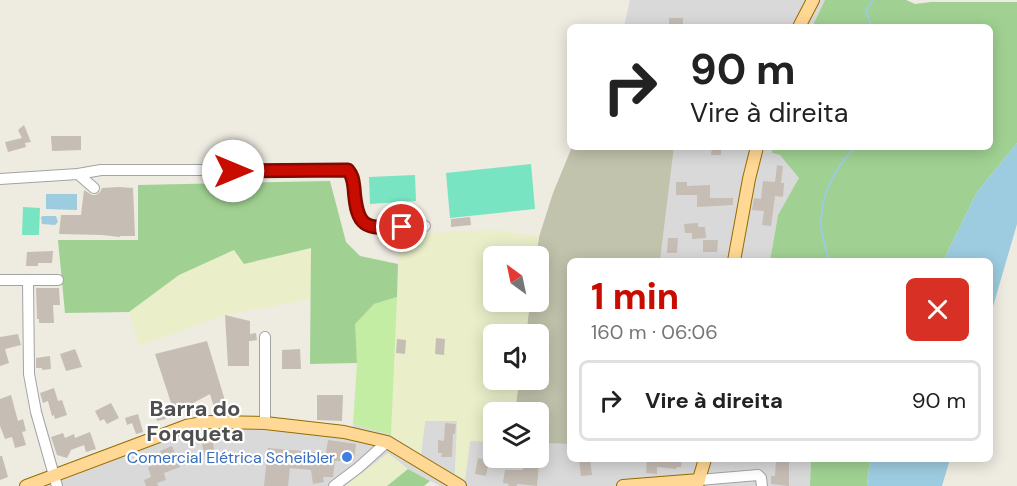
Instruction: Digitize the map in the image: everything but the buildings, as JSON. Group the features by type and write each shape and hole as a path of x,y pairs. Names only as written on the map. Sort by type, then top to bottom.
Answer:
{"main road":[{"path":"801,24 813,0"},
{"path":"735,258 756,150"},
{"path":"26,486 55,481 186,426 208,422 265,423 344,432 387,442 459,486"},
{"path":"623,486 698,483 704,462"}],"street":[{"path":"0,179 78,174 101,170 348,170 353,177 357,215 369,226 379,228 425,226"},
{"path":"78,174 94,188"},
{"path":"0,280 58,280"},
{"path":"28,280 29,374 36,412 55,481"},
{"path":"265,337 265,423"},
{"path":"334,486 387,442"},
{"path":"698,483 758,475 762,482"}],"shaded area":[{"path":"630,0 825,0 813,24 625,24"},
{"path":"571,150 674,150 660,258 567,258 567,444 549,443 549,402 516,402 518,390 549,390 549,324 527,324 529,312 549,312 549,246 538,246 553,193"},
{"path":"674,150 772,150 772,153 780,155 800,178 778,215 771,258 660,258"},
{"path":"499,230 539,237 538,246 483,246 483,312 529,312 527,324 483,324 483,390 518,390 516,402 483,402 483,442 470,441 465,480 455,474 457,421 425,421 421,454 391,435 400,234"},
{"path":"312,248 311,299 225,315 139,346 129,312 179,275 234,250 244,264"},
{"path":"425,421 458,421 455,474 465,479 470,440 483,441 483,468 549,468 549,443 567,444 567,462 811,462 810,486 440,486 408,469 388,454 345,486 47,486 186,433 225,429 283,431 350,439 353,424 391,435 421,454"},
{"path":"388,453 408,469 387,486 345,486"}],"green space":[{"path":"825,0 906,0 915,4 1017,2 1017,143 977,192 944,258 771,258 778,215 799,178 780,155 772,153 772,150 993,150 993,24 813,24"},
{"path":"531,164 535,209 450,218 446,173"},
{"path":"415,175 416,201 370,204 369,177"},
{"path":"330,181 346,242 360,256 398,264 397,297 374,304 355,324 357,363 310,364 311,248 244,264 234,250 179,275 129,312 65,313 58,240 138,240 138,185"},
{"path":"23,207 40,208 39,235 22,235"},
{"path":"397,297 391,435 353,424 357,363 354,324 374,304"},
{"path":"811,462 870,462 867,486 810,486"},
{"path":"408,469 430,481 424,486 387,486"}],"water":[{"path":"1017,143 1017,224 993,307 993,258 944,258 977,192"},
{"path":"46,194 77,194 77,210 46,209"},
{"path":"56,216 58,222 55,225 42,224 41,217"},
{"path":"870,462 949,462 942,486 867,486"}],"waterway":[{"path":"870,24 866,10 873,0"},
{"path":"828,258 821,228 824,202 836,172 853,150"}],"place":[{"name":"Comercial Elétrica Scheibler","path":"347,457"}],"district":[{"name":"Barra do Forqueta","path":"195,420"}],"route":[{"path":"233,171 348,170 353,177 357,215 363,222 379,228 402,227"}]}
